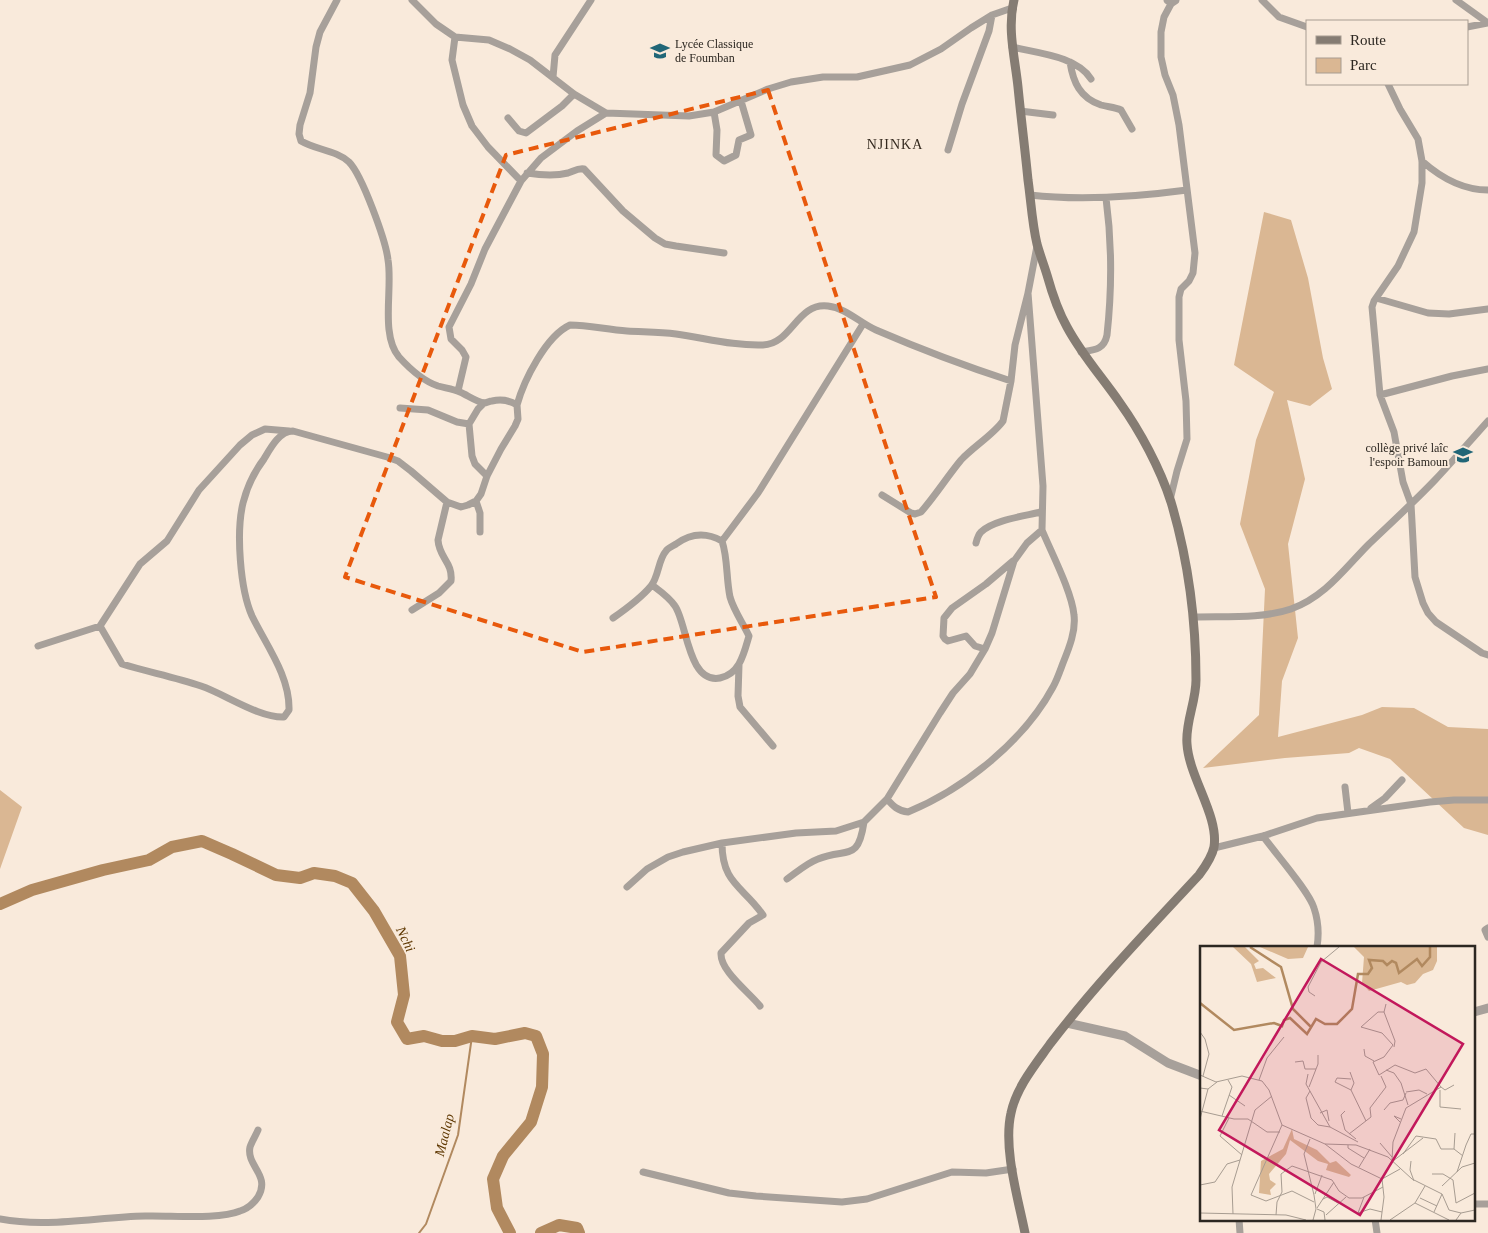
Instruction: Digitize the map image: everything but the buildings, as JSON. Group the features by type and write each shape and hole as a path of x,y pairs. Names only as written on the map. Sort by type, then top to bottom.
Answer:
{"main road":[{"path":"1013,4 1012,47 1037,244 1059,311 1081,352 1133,421 1170,500 1187,571 1194,617 1196,682 1187,743 1193,771 1211,820 1214,837 1214,848 1199,876 1148,929 1066,1023 1037,1062 1015,1099 1008,1131 1008,1142 1025,1233"}],"street":[{"path":"337,0 320,32 316,47 310,93 300,125 299,134 301,141 340,156 351,164 368,199 384,240 388,261 389,329 392,344 398,355 427,382 458,391 484,403"},
{"path":"412,0 436,24 455,38 489,40 510,49 530,60 574,94 606,113 689,116 714,112 768,89 792,82 823,77 857,77 910,65 942,49 971,28 1013,4"},
{"path":"553,77 555,54 592,0"},
{"path":"1262,0 1279,17 1306,27"},
{"path":"1456,0 1488,22 1468,27"},
{"path":"1170,500 1187,439 1186,401 1178,340 1178,307 1181,289 1194,273 1195,253 1177,111 1161,57 1161,32 1164,17 1172,1"},
{"path":"948,150 962,104 989,31 992,16"},
{"path":"455,38 452,60 458,86 472,126 488,147 522,181"},
{"path":"1012,47 1070,62 1087,72 1091,79"},
{"path":"1070,62 1074,81 1086,97 1099,104 1121,110 1132,129"},
{"path":"1388,85 1400,109 1415,130 1418,138 1422,161 1422,183 1414,232 1398,266 1372,307 1380,395 1394,432 1403,482 1411,504 1415,577 1426,608 1436,622 1482,653 1488,655"},
{"path":"508,118 519,131 526,133 562,106 574,94"},
{"path":"714,112 717,130 716,155 724,161 736,155 739,140 751,135 741,101"},
{"path":"1020,111 1054,115"},
{"path":"458,391 466,357 451,339 449,327 486,249 522,181 541,158 577,131 606,113"},
{"path":"1422,161 1440,174 1464,187 1488,190"},
{"path":"527,173 560,174 570,173 580,168 584,169 623,211 655,238 665,244 724,253"},
{"path":"1030,195 1106,198 1133,197 1187,190"},
{"path":"1081,352 1100,347 1105,343 1107,335 1111,284 1110,228 1106,198"},
{"path":"882,495 911,513 921,512 961,460 978,443 1000,426 1003,420 1011,380 1015,345 1028,293 1037,244"},
{"path":"887,799 894,808 908,812 948,793 966,780 1014,739 1034,716 1053,687 1069,649 1073,633 1074,615 1069,595 1042,530 1043,486 1028,293"},
{"path":"1376,298 1428,313 1449,314 1488,309"},
{"path":"38,646 100,626 140,564 167,541 199,490 240,445 252,435 265,429 289,431 387,457 398,461 447,502 461,507 476,501 481,494 487,476 518,419 517,405 526,378 552,338 570,325 663,333 764,346 784,336 805,312 819,306 837,308 863,324 966,367 1011,380"},
{"path":"722,541 758,492 863,324"},
{"path":"1380,395 1452,376 1488,369"},
{"path":"487,476 475,464 472,456 469,424 478,408 484,403 510,401 517,405"},
{"path":"400,408 428,410 457,422 469,424"},
{"path":"1194,617 1270,614 1294,608 1328,587 1411,504 1488,421"},
{"path":"100,626 122,664 202,686 244,706 273,716 284,717 289,707 283,678 246,598 242,572 240,532 243,503 253,476 275,443 289,431"},
{"path":"476,501 480,513 480,532"},
{"path":"412,610 439,594 451,581 451,568 438,546 447,502"},
{"path":"976,543 979,534 990,526 1041,512"},
{"path":"985,649 975,646 966,636 948,641 945,639 943,636 944,618 952,608 1014,561 1027,543 1042,530"},
{"path":"613,618 638,599 652,585 666,550 683,539 702,534 714,536 722,541 726,552 732,606 748,636 740,665 738,696 740,707 773,746"},
{"path":"627,886 647,869 668,857 722,843 796,832 836,831 864,822 887,799 953,693 970,674 985,649 992,633 1014,561"},
{"path":"652,585 674,605 680,615 691,654 701,672 708,677 717,679 726,677 740,665"},
{"path":"1367,811 1385,798 1402,780"},
{"path":"1345,787 1348,813"},
{"path":"1214,848 1263,836 1305,821 1348,813 1430,802 1488,800"},
{"path":"787,879 818,859 852,852 858,847 862,838 864,822"},
{"path":"1263,836 1314,907 1318,930 1317,946"},
{"path":"722,843 722,857 727,874 763,915 749,922 721,953 720,958 731,974 760,1006"},
{"path":"1488,928 1486,930 1488,937"},
{"path":"1066,1023 1126,1036 1168,1062 1200,1075"},
{"path":"0,1218 16,1222 57,1221 146,1216 216,1215 240,1212 250,1206 257,1198 262,1186 261,1176 251,1155 250,1147 258,1130"},
{"path":"643,1172 729,1193 842,1202 867,1199 952,1172 986,1173 1013,1170"},
{"path":"1239,1220 1240,1233"},
{"path":"1374,1220 1377,1233"}],"highlighted area":[{"path":"768,90 936,597 583,652 345,577 506,155"}],"green space":[{"path":"1264,212 1291,220 1308,278 1323,358 1332,389 1310,406 1287,400 1305,479 1288,544 1298,638 1282,681 1278,737 1362,715 1382,707 1414,708 1448,727 1488,729 1488,835 1464,828 1390,759 1359,748 1349,753 1285,758 1203,768 1259,715 1265,589 1240,524 1256,440 1274,392 1234,365"},
{"path":"0,790 22,807 0,869"}],"waterway":[{"name":"Nchi","path":"0,904 32,890 103,870 149,860 172,847 202,841 276,875 300,878 314,873 335,876 352,883 374,911 400,956 404,995 397,1022 407,1039 424,1036 442,1041 455,1041 472,1036 495,1039 525,1033 536,1036 543,1054 542,1087 531,1122 503,1156 493,1179 497,1208 510,1233"},
{"name":"Maalap","path":"419,1233 426,1224 458,1135 472,1036"},
{"name":"Nchi","path":"541,1233 559,1225 577,1228 579,1233"}],"place":[{"name":"Lycée Classique de Foumban","path":"660,51"},
{"name":"collège privé laîc l'espoir Bamoun","path":"1463,455"}],"district":[{"name":"NJINKA","path":"895,144"}]}
